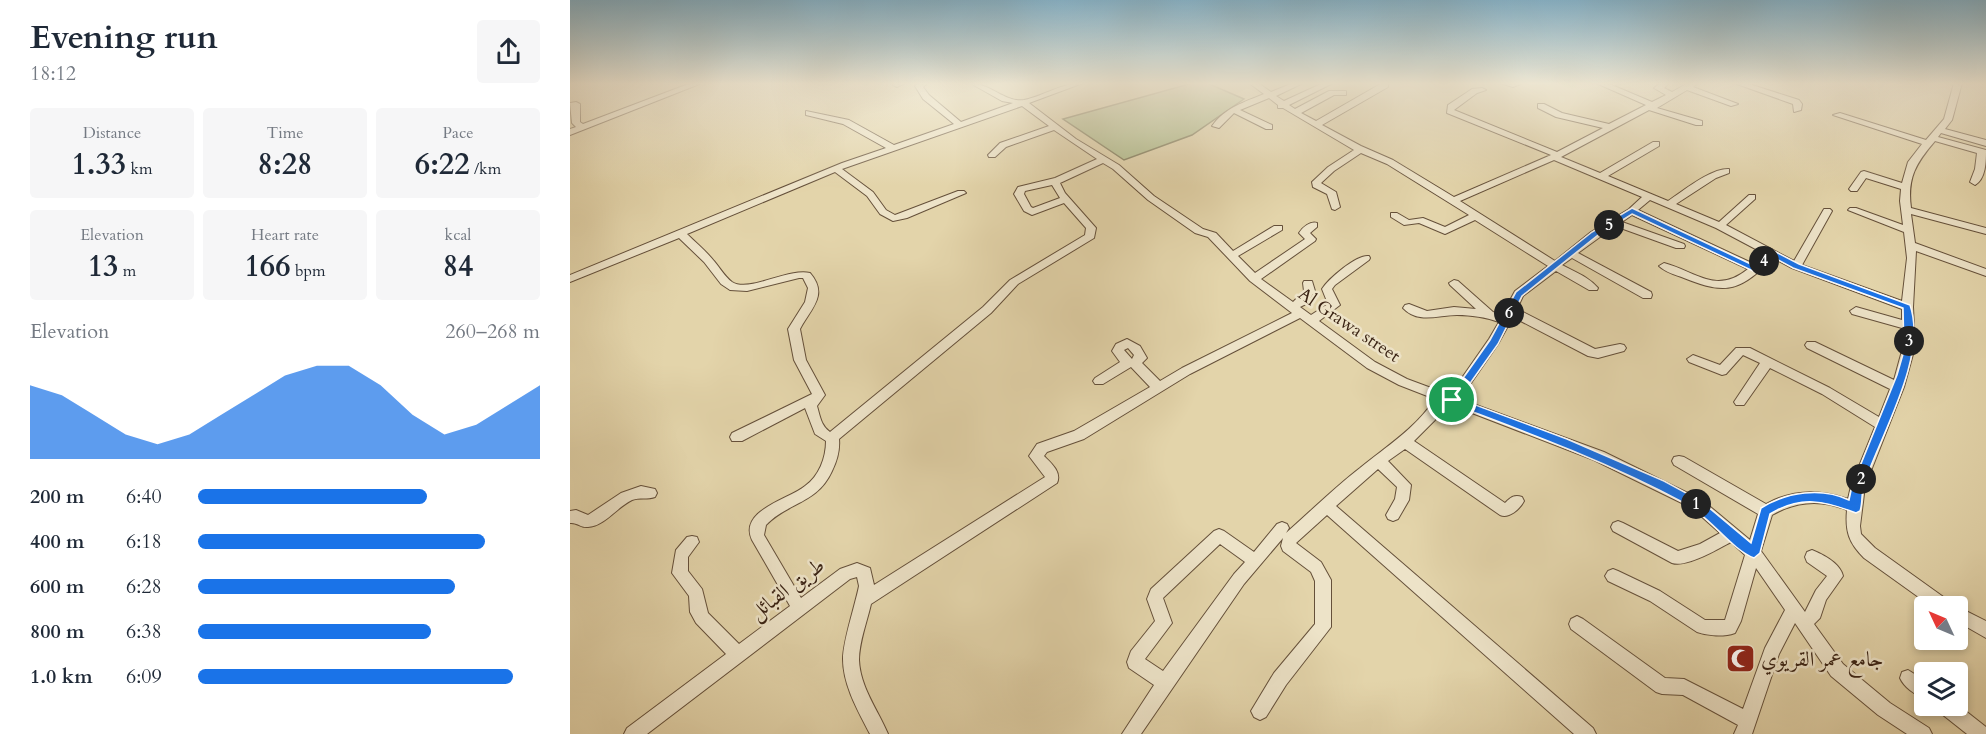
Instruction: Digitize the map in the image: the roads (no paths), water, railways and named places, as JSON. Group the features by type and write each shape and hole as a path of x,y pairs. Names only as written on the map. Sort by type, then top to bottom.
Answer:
{"street":[{"path":"576,117 576,123 582,127"},
{"path":"570,132 608,117"},
{"path":"826,117 846,122 893,148"},
{"path":"951,117 960,125"},
{"path":"570,279 836,169 982,117"},
{"name":"Al Grawa street","path":"1042,117 1073,141 1104,159 1156,202 1199,231 1212,234 1254,279 1371,364 1403,382 1563,442 1660,484 1697,504 1754,553 1819,647 1850,682 1884,709 1923,734"},
{"path":"1216,126 1222,117"},
{"path":"1248,117 1269,127"},
{"path":"1301,117 1390,162 1593,288"},
{"path":"1316,125 1329,117"},
{"path":"1465,117 1600,177 1720,226 1796,266 1907,307"},
{"path":"1569,117 1610,127"},
{"path":"1453,201 1556,156 1629,117"},
{"path":"1683,117 1699,123"},
{"path":"1845,117 1930,141 1984,153 1975,182"},
{"path":"1929,596 1903,579 1855,538 1851,522 1856,508 1858,486 1898,387 1908,351 1907,307 1912,258 1908,230 1907,188 1912,162 1941,130 1948,117"},
{"path":"992,155 1003,145 1055,127"},
{"path":"1941,130 1986,143"},
{"path":"1600,177 1656,144"},
{"path":"1335,207 1331,192 1316,185 1317,182 1361,149"},
{"path":"1066,199 1032,212 1027,209 1019,194 1021,189 1056,180 1104,159"},
{"path":"836,169 870,194 883,212 893,218 904,216 961,193"},
{"path":"1668,205 1713,176 1726,171"},
{"path":"1854,189 1864,174 1907,188"},
{"path":"819,395 811,405 815,422 820,434 832,437 987,310 1014,282 1090,236 1091,228 1057,187 1056,180"},
{"path":"1260,711 1280,679 1323,627 1323,580 1316,567 1288,546 1289,540 1364,472 1405,442 1448,399 1490,348 1519,294 1595,234 1632,211 1648,197"},
{"path":"1720,226 1752,197"},
{"path":"1796,266 1827,210"},
{"path":"1852,210 1908,230"},
{"path":"1907,210 1986,231"},
{"path":"1632,211 1756,269"},
{"path":"1394,215 1407,223 1420,220 1445,231 1475,216"},
{"path":"1614,222 1680,246"},
{"path":"1254,279 1296,247 1311,239 1304,233 1314,225"},
{"path":"1231,256 1278,228"},
{"path":"681,234 701,253 722,282 730,286 746,288 789,274 807,274 815,290 794,329 800,360 819,395"},
{"path":"1910,245 1986,273"},
{"path":"1664,266 1712,285 1735,285 1772,253"},
{"path":"1572,254 1647,295"},
{"path":"864,600 1052,479 1051,473 1036,456 1040,450 1079,435 1186,371 1301,314 1334,305 1327,289 1365,258"},
{"path":"1301,314 1302,301 1310,291 1308,283"},
{"path":"1452,284 1468,293 1473,301 1488,314"},
{"path":"1409,308 1424,316 1450,311 1508,315 1592,353 1598,354 1620,348"},
{"path":"1856,311 1908,326"},
{"path":"1811,345 1898,387"},
{"path":"1693,359 1719,371 1743,350 1826,391 1883,425"},
{"path":"1740,402 1768,361"},
{"path":"1099,381 1131,363 1159,388"},
{"path":"737,437 819,395"},
{"path":"799,608 757,536 756,529 762,519 807,493 824,476 833,452 832,437"},
{"path":"1405,442 1505,511 1517,501"},
{"path":"1679,461 1766,512"},
{"path":"1380,462 1404,485 1402,500 1393,515"},
{"path":"570,517 576,516 589,521 632,493 641,491 650,493"},
{"path":"1613,576 1655,596 1698,624 1708,628 1729,628 1766,512 1782,501 1799,497 1837,499 1856,508"},
{"path":"1328,507 1587,734"},
{"path":"1618,527 1677,558 1704,549 1732,534"},
{"path":"1131,734 1239,579 1282,528"},
{"path":"1164,684 1136,662 1137,657 1164,623 1155,599 1156,594 1219,535 1255,561"},
{"path":"692,542 681,555 680,573 697,594 698,612 702,618 738,654"},
{"path":"1578,624 1662,686 1684,687 1745,728 1780,630 1799,616 1812,617 1817,610 1819,597 1835,576 1834,571 1812,557"},
{"name":"طريق القبائل","path":"633,734 799,608 853,570 862,570 867,578 864,600 850,657 864,703 879,734"},
{"path":"1968,620 1986,630"},
{"path":"1908,678 1914,682"},
{"path":"1960,716 1984,733"}],"place":[{"name":"جامع عمر القريوي","path":"1740,659"}]}
